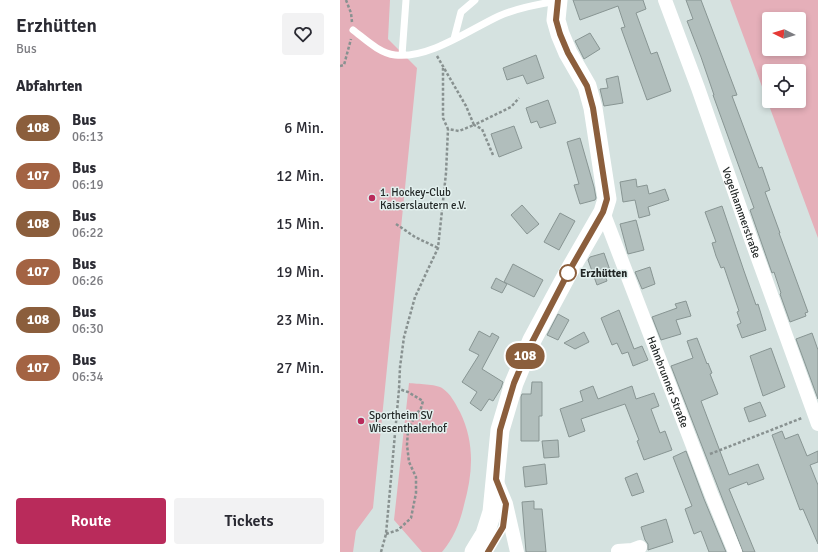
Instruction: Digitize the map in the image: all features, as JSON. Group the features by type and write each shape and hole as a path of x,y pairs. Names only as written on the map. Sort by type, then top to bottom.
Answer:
{"street":[{"path":"474,552 485,534 492,512 500,430 514,383 532,340 603,212 607,199 593,108 587,86 568,53 560,34 556,20 558,0"},
{"name":"Vogelhammerstraße","path":"665,0 698,88 816,419"},
{"name":"Hahnbrunner Straße","path":"603,212 735,552"},
{"path":"496,479 506,504 517,552"},
{"path":"618,551 634,550"}],"lane":[{"path":"402,55 406,0"},
{"path":"454,39 462,12 475,0"},
{"path":"353,30 382,50 393,55 409,55 433,49 501,15 540,3 558,0"},
{"path":"488,552 503,527 506,504"}],"path":[{"path":"340,66 344,65 353,30 351,13 346,0"},
{"path":"381,552 386,534 404,336 415,297 438,248 446,173 448,129 443,118 443,68 449,74 474,125 482,129 493,155"},
{"path":"448,129 459,131 474,125 511,107 519,98"},
{"path":"396,224 415,237 438,248"},
{"path":"386,534 398,530 411,518 416,493 416,477 409,462 407,445 408,430 421,408 423,401 408,392 399,389"},
{"path":"712,453 816,419"}],"shaded area":[{"name":"1. Hockey-Club Kaiserslautern e.V.","path":"340,0 390,0 388,39 417,68 373,508 356,531 353,552 340,552"},
{"path":"730,0 818,0 818,238 770,108 806,108 806,64 762,64 762,87"},
{"path":"409,383 426,384 445,390 460,412 468,435 471,470 467,493 461,518 456,530 442,552 422,552 394,520"}],"building":[{"path":"573,0 643,0 646,9 636,13 651,54 657,52 671,91 647,100 621,28 625,27 618,6 580,20"},
{"path":"686,0 701,0 737,95 732,96 759,168 762,167 770,190 765,192 808,312 805,313 806,316 790,322 774,272 772,273 750,210 754,208 687,21 693,19"},
{"path":"590,33 600,49 584,59 575,41"},
{"path":"536,55 544,78 527,84 523,75 507,80 503,68"},
{"path":"618,76 623,103 604,106 600,89 608,88 606,79"},
{"path":"548,100 556,123 540,128 537,121 531,123 526,108"},
{"path":"514,126 522,148 499,157 491,134"},
{"path":"580,138 596,198 595,200 580,204 574,185 579,184 567,142"},
{"path":"636,179 637,187 647,185 649,194 665,189 669,200 648,207 650,215 639,218 635,200 623,202 620,182"},
{"path":"522,205 539,224 527,234 511,215"},
{"path":"722,206 766,330 742,338 737,325 741,323 737,312 739,311 724,267 721,268 716,256 712,243 716,242 705,212"},
{"path":"560,213 575,221 559,250 544,242"},
{"path":"636,220 644,250 628,254 620,224"},
{"path":"604,253 612,276 606,278 607,281 597,285 588,260 590,257"},
{"path":"513,264 543,280 534,297 504,282"},
{"path":"650,267 655,284 642,289 635,272"},
{"path":"496,278 507,284 502,293 491,288"},
{"path":"686,301 691,316 676,320 681,334 661,340 652,317 677,308 675,304"},
{"path":"619,310 634,349 642,346 648,360 633,366 628,352 622,354 617,343 612,345 601,318"},
{"path":"558,314 569,320 558,340 547,335"},
{"path":"479,331 490,337 492,333 499,337 482,369 503,382 493,401 489,399 481,411 470,403 477,392 462,382 479,355 469,350"},
{"path":"584,332 589,342 575,349 564,343"},
{"path":"812,333 818,350 818,399 796,339"},
{"path":"697,338 712,373 710,374 718,394 701,401 729,475 758,464 764,479 748,485 747,482 729,489 755,552 743,552 671,366 693,358 687,341"},
{"path":"771,348 785,387 763,396 750,356"},
{"path":"532,382 542,382 542,416 539,416 539,441 521,441 521,397 522,394 531,394"},
{"path":"593,386 598,399 632,386 636,399 654,393 659,406 651,409 660,433 665,431 672,450 644,460 637,441 639,440 625,404 581,419 585,431 569,437 560,409 583,401 580,391"},
{"path":"760,402 766,416 749,422 744,408"},
{"path":"782,431 785,439 798,434 807,456 818,451 818,462 810,465 818,485 818,544 803,509 800,510 772,435"},
{"path":"558,440 559,457 544,458 542,441"},
{"path":"686,451 726,552 709,552 701,531 694,534 685,509 692,506 673,457"},
{"path":"545,464 547,484 525,487 523,467"},
{"path":"637,473 644,492 632,496 625,478"},
{"path":"534,501 534,509 542,509 546,552 526,552 522,502"},
{"path":"666,519 673,542 648,550 648,544 645,540 641,527"}],"bus line":[{"name":"108","path":"488,552 503,527 506,504 496,479 500,430 514,383 529,348 568,273 603,212 607,199 593,108 587,86 568,53 560,34 556,20 558,0"}],"place":[{"name":"1. Hockey-Club Kaiserslautern e.V.","path":"372,198"},
{"name":"Erzhütten","path":"568,273"},
{"name":"Sportheim SV Wiesenthalerhof","path":"361,421"}]}
